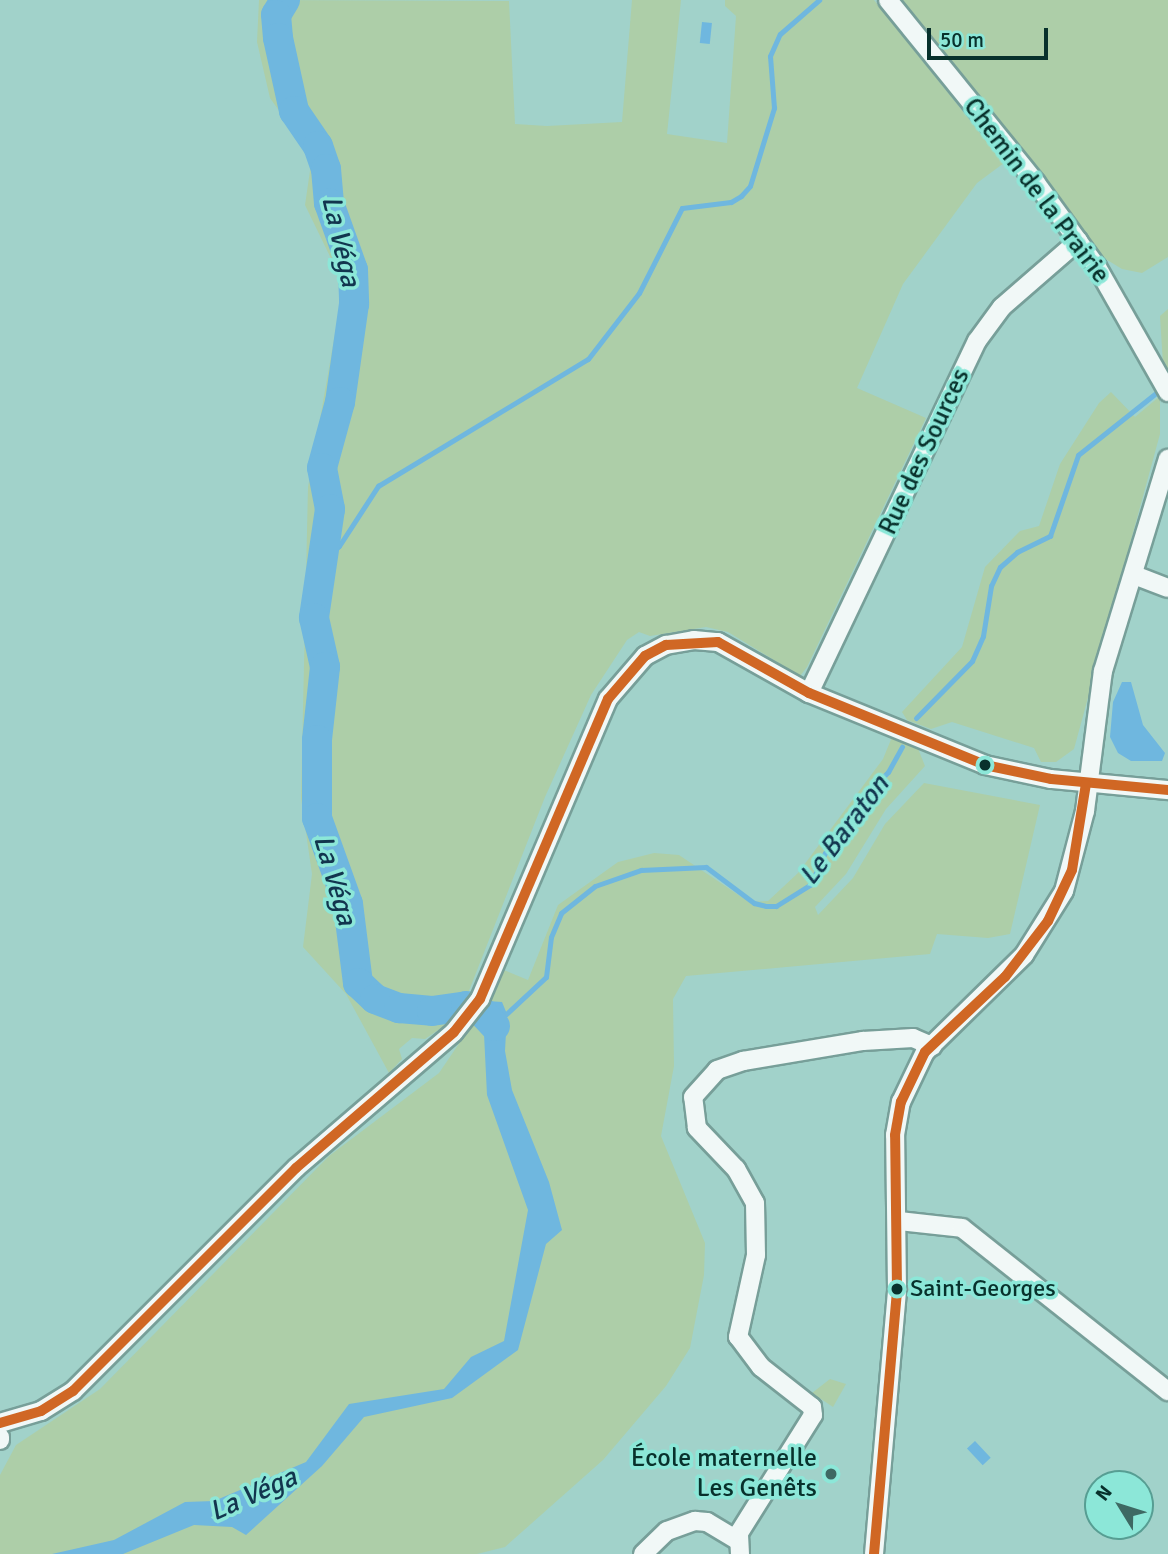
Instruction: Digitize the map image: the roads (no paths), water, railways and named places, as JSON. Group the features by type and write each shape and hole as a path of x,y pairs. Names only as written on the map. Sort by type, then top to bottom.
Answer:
{"street":[{"name":"Chemin de la Prairie","path":"888,0 1078,240 1168,392"},
{"name":"Rue des Sources","path":"809,692 977,341 1002,307 1078,240"},
{"path":"874,1554 887,1432 899,1221 897,1117 915,1068 932,1046 1005,977 1048,921 1072,870 1103,671 1168,459"},
{"path":"1134,575 1168,587"},
{"path":"0,1423 41,1411 73,1391 296,1168 464,1019 480,999 608,699 645,656 666,645 694,640 718,642 809,692 985,765 1086,784 1168,790"},
{"path":"643,1554 667,1531 695,1521 707,1521 738,1547 813,1415 812,1407 761,1367 738,1337 756,1255 755,1203 736,1169 697,1128 693,1097 717,1070 743,1061 863,1041 913,1038 932,1046"},
{"path":"899,1221 962,1228 1168,1391"}],"water":[{"path":"702,22 712,23 710,44 700,43"},
{"path":"1122,682 1131,682 1143,725 1165,753 1162,761 1131,761 1118,753 1110,737 1113,702"},
{"path":"488,1001 502,1002 507,1014 505,1051 512,1090 549,1182 562,1230 546,1244 518,1350 452,1398 364,1417 322,1466 246,1535 232,1527 194,1525 123,1554 52,1554 114,1540 185,1502 214,1501 306,1462 349,1404 444,1389 471,1357 504,1341 528,1210 487,1095 484,1034 471,1020"},
{"path":"975,1441 991,1458 983,1465 967,1449"}],"waterway":[{"name":"La Véga","path":"285,0 276,15 278,38 294,111 318,146 326,169 329,203 353,270 354,304 340,402 322,468 330,509 314,618 325,667 317,740 317,818 348,904 358,983 375,999 399,1008 432,1011 466,1006 480,1010 495,1026"},
{"path":"322,559 339,546 378,486 588,359 639,293 682,208 731,202 750,186 774,108 770,56 780,34 819,0"},
{"name":"Le Baraton","path":"916,718 972,661 983,636 991,586 1000,567 1017,552 1050,536 1078,455 1156,393"},
{"name":"Le Baraton","path":"504,1016 546,977 551,937 561,913 595,886 641,870 706,867 754,903 776,906 810,885 825,853 867,793 888,772 902,747"}],"place":[{"name":"Saint-Georges","path":"897,1289"},
{"name":"École maternelle Les Genêts","path":"831,1474"}]}
